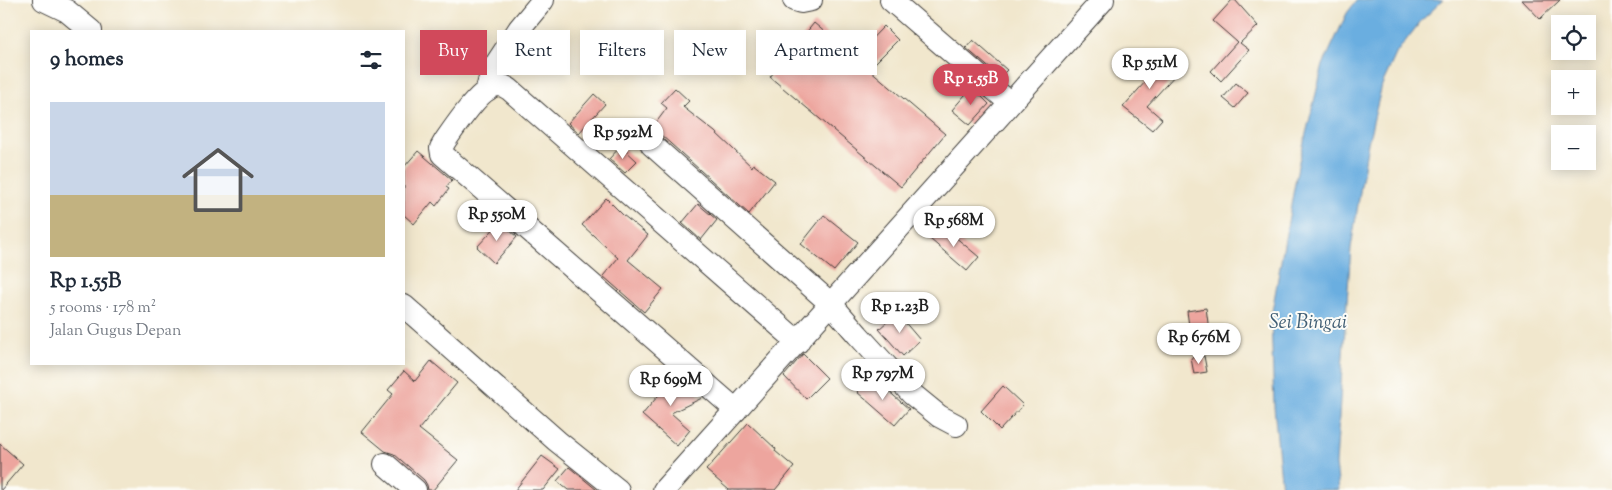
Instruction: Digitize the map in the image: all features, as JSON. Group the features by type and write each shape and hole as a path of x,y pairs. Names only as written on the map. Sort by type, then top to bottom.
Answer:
{"street":[{"path":"44,0 68,11 90,30"},
{"path":"487,90 492,70 519,29 543,0"},
{"path":"794,0 801,2 811,0"},
{"path":"891,0 1010,104"},
{"path":"664,490 1102,0"},
{"path":"736,410 442,154 441,148 445,141 487,90 497,85 502,85 509,89 798,342"},
{"path":"652,145 831,304 912,394 939,416 956,425"},
{"path":"405,307 557,441 618,490"},
{"path":"385,464 415,490"}],"water":[{"name":"Sei Bingai","path":"1357,0 1443,0 1421,21 1397,52 1382,85 1368,143 1351,248 1336,464 1339,490 1282,490 1274,407 1271,317 1298,166 1323,65 1347,13"}],"building":[{"path":"1232,0 1235,0 1258,26 1240,43 1249,50 1221,81 1211,71 1237,42 1213,21"},
{"path":"1522,0 1560,0 1540,19"},
{"path":"814,23 822,30 808,30"},
{"path":"884,26 898,40 877,61 877,33"},
{"path":"973,40 1007,70 1000,77 966,48"},
{"path":"1153,52 1176,74 1147,106 1162,119 1152,130 1123,107 1146,81 1135,71"},
{"path":"772,75 876,75 945,134 901,187 770,77"},
{"path":"1236,83 1248,93 1235,108 1223,98"},
{"path":"972,87 989,104 970,125 952,110"},
{"path":"675,88 689,101 683,107 715,132 752,167 753,164 775,181 749,214 661,135 649,132 667,108 661,103"},
{"path":"594,94 605,104 579,133 568,123"},
{"path":"621,146 637,161 625,173 609,159"},
{"path":"418,151 452,180 446,187 449,189 436,206 432,202 414,224 405,216 405,166"},
{"path":"606,198 623,215 648,235 628,260 663,289 644,312 603,276 618,258 582,225"},
{"path":"698,204 717,220 701,240 682,223"},
{"path":"824,215 858,242 834,271 801,244"},
{"path":"500,222 517,237 494,263 477,247"},
{"path":"941,225 979,257 967,271 930,239"},
{"path":"1206,308 1210,338 1191,341 1187,311"},
{"path":"897,313 920,340 903,356 879,329"},
{"path":"803,354 827,378 806,399 784,376"},
{"path":"1204,356 1207,372 1194,374 1191,358"},
{"path":"431,361 457,383 419,429 458,460 433,490 428,490 424,480 394,454 385,451 362,432 393,394 388,390 404,371 415,381"},
{"path":"672,372 702,398 671,413 690,430 677,446 642,415 663,390 657,379"},
{"path":"871,376 909,409 895,425 857,392"},
{"path":"1003,386 1023,405 1000,430 981,411"},
{"path":"748,423 776,449 775,451 794,467 775,490 729,490 706,470"},
{"path":"0,444 23,464 1,490 0,490"},
{"path":"542,456 560,469 543,490 515,490"},
{"path":"569,467 597,490 568,490 557,481"}]}
